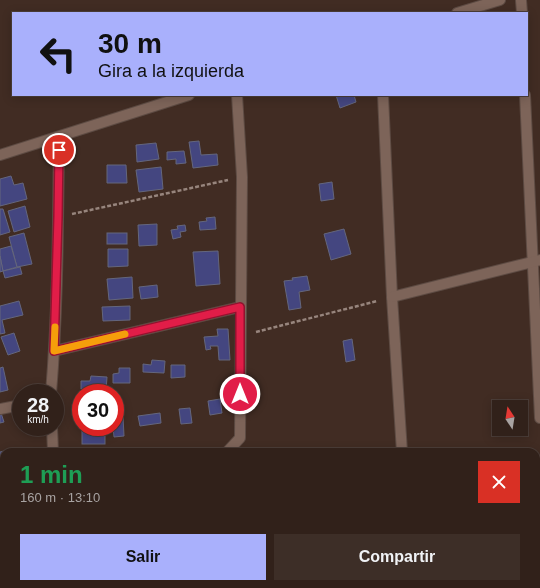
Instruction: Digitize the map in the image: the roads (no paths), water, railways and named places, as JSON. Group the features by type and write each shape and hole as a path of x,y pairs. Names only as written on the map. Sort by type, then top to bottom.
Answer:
{"street":[{"path":"460,12 500,0"},
{"path":"521,0 522,12"},
{"path":"0,155 186,96"},
{"path":"231,448 240,438 242,177 237,96"},
{"path":"383,96 392,297 402,448"},
{"path":"525,96 536,261 540,418"},
{"path":"52,384 58,217 59,137"},
{"path":"392,297 536,261"},
{"path":"54,351 240,307"},
{"path":"0,409 12,407"},
{"path":"52,436 53,448"}]}
